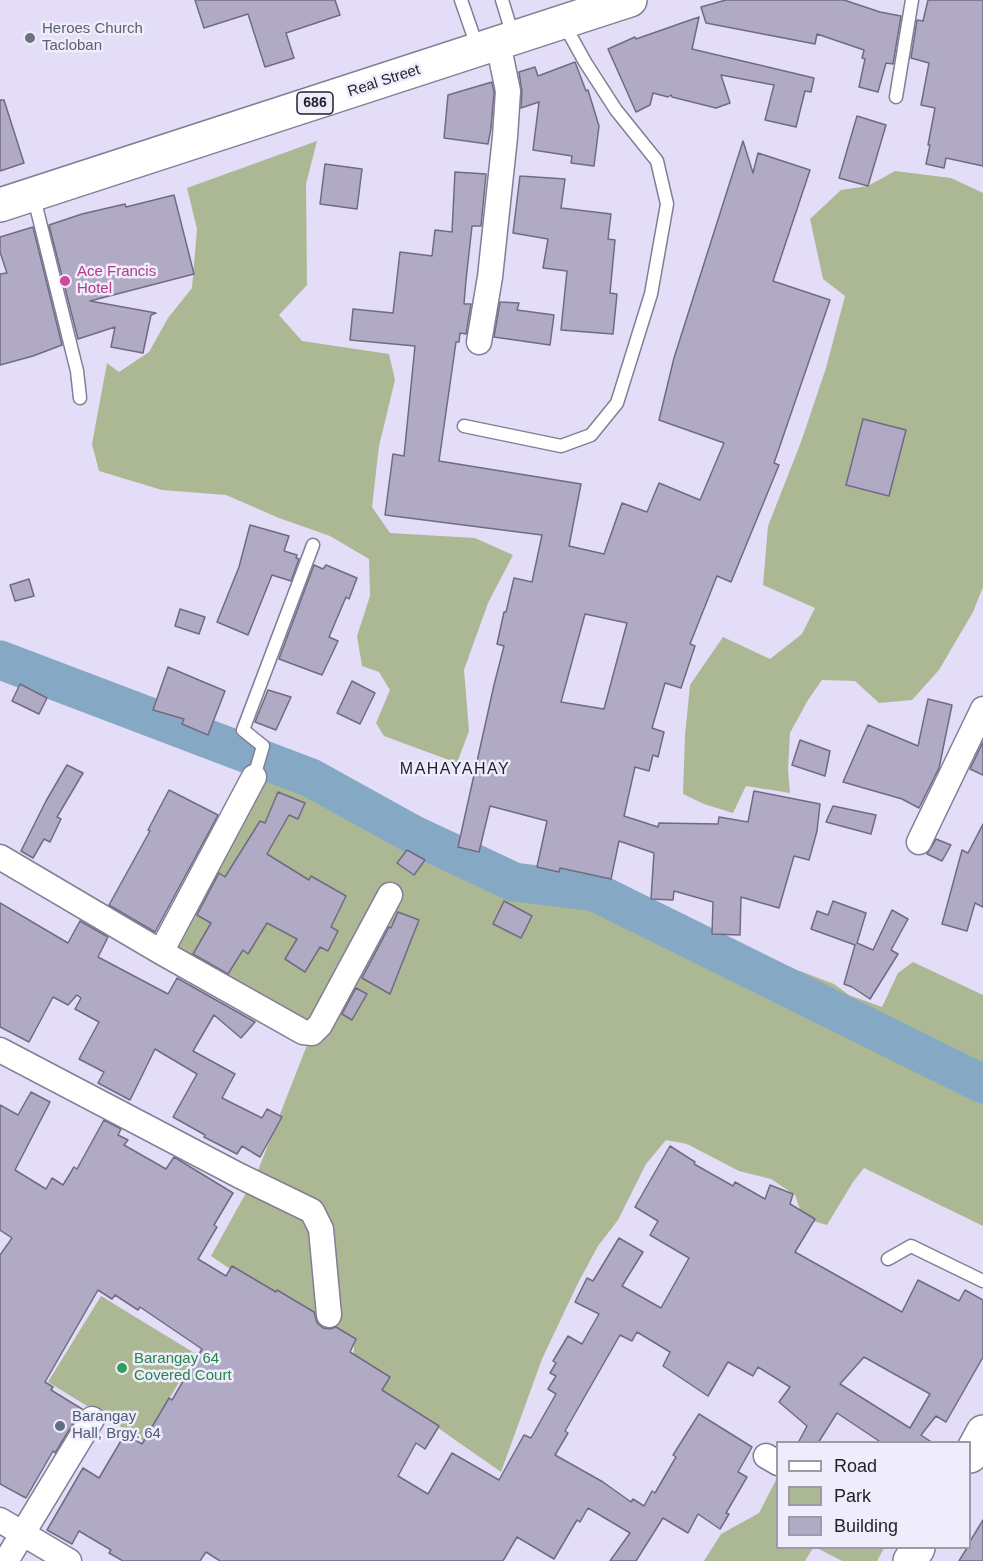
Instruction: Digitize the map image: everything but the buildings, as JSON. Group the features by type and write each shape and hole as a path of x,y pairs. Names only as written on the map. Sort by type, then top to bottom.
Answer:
{"main road":[{"name":"Real Street","path":"0,205 630,0"},
{"path":"971,1453 983,1432"}],"street":[{"path":"479,342 490,277 506,137 508,91 498,44"},
{"path":"919,842 983,709"},
{"path":"161,951 254,777"},
{"path":"0,857 303,1032 312,1033 320,1024 390,895"},
{"path":"0,1050 240,1176 312,1211 321,1229 329,1315"},
{"path":"6,1561 92,1419"},
{"path":"0,1520 69,1561"}],"lane":[{"path":"460,0 498,44 510,26 501,0"},
{"path":"896,97 912,0"},
{"path":"464,426 561,446 591,435 617,402 651,294 667,204 657,161 616,110 562,21"},
{"path":"33,193 77,371 80,398"},
{"path":"254,777 263,746 243,730 313,545"},
{"path":"888,1259 911,1246 983,1281"}],"green space":[{"path":"317,141 306,184 307,285 279,315 302,341 389,354 395,380 379,446 372,507 390,533 475,538 513,555 488,603 464,670 469,731 457,763 384,736 376,723 390,690 379,672 362,666 357,636 370,596 369,559 330,536 279,518 226,495 162,490 99,471 92,444 107,363 119,372 149,352 168,318 192,288 197,229 187,188"},
{"path":"895,171 951,178 983,193 983,587 973,612 939,670 912,700 879,703 855,681 822,680 790,733 788,769 790,793 746,786 733,813 704,804 683,794 690,685 723,637 770,659 802,634 815,608 763,585 768,526 801,442 826,368 845,296 823,279 810,219 841,190 868,186"},
{"path":"267,767 311,778 414,835 454,851 486,868 522,877 594,883 737,947 834,984 849,995 882,1007 898,973 913,962 983,995 983,1226 864,1168 827,1225 803,1218 795,1195 771,1179 739,1171 687,1144 666,1140 646,1164 618,1220 598,1246 577,1285 542,1359 501,1472 401,1402 353,1378 354,1347 310,1323 211,1256 257,1173 309,1040 163,949"},
{"name":"Barangay 64 Covered Court","path":"101,1296 196,1354 144,1441 48,1382"},
{"path":"776,1480 776,1549 812,1549 805,1561 704,1561 721,1534 759,1513"},
{"path":"819,1549 883,1549 877,1561 842,1561"}],"waterway":[{"path":"0,660 311,778 414,835 514,882 595,892 983,1084"}],"place":[{"name":"Heroes Church Tacloban","path":"30,38"},
{"name":"Ace Francis Hotel","path":"65,281"},
{"name":"Barangay 64 Covered Court","path":"122,1368"},
{"name":"Barangay Hall, Brgy. 64","path":"60,1426"}],"district":[{"name":"MAHAYAHAY","path":"455,770"}]}
